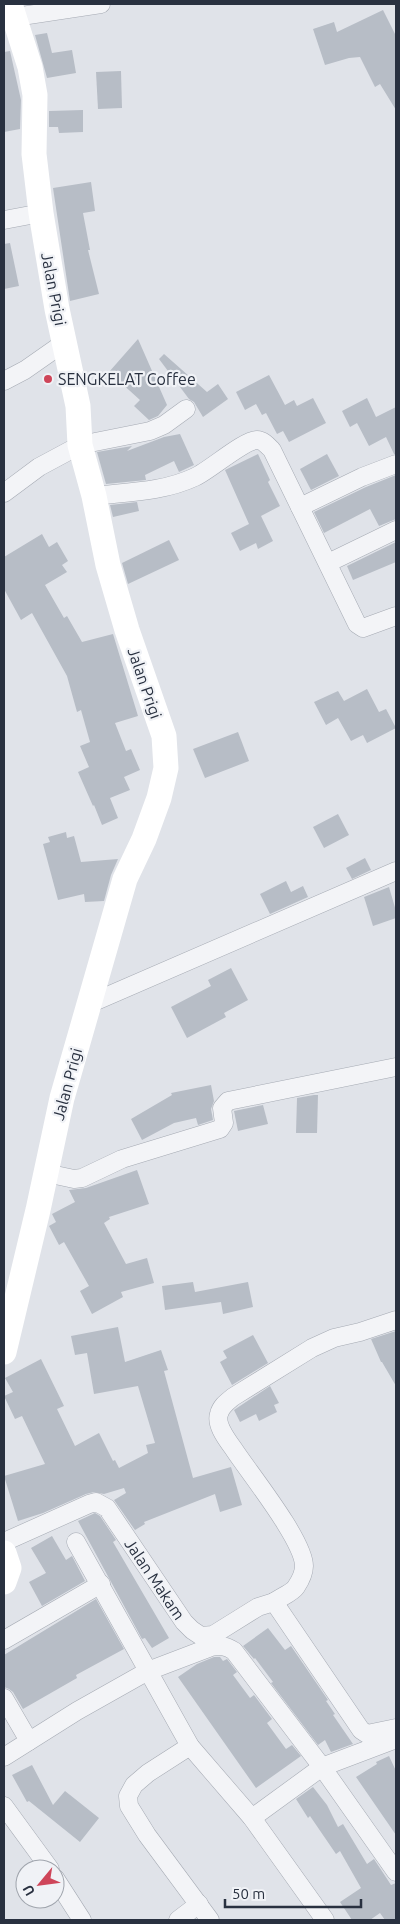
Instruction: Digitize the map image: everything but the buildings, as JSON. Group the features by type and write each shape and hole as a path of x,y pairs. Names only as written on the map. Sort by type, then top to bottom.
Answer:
{"street":[{"path":"13,11 101,4"},
{"name":"Jalan Prigi","path":"4,1352 62,1098 125,879 144,839 156,806 166,768 164,736 127,630 108,565 94,496 80,446 78,406 41,213 34,154 35,95 30,67 13,11"},
{"path":"4,220 41,213"},
{"path":"4,381 25,370 65,342"},
{"path":"4,493 39,467 80,446 150,431 164,425 186,409"},
{"path":"94,496 154,490 176,485 211,470 248,443 258,440 265,443 272,450 357,624 363,628 396,616"},
{"path":"300,507 396,464"},
{"path":"328,563 396,530"},
{"path":"89,1004 396,871"},
{"path":"46,1173 74,1179 82,1178 122,1159 220,1129 224,1123 222,1108 228,1101 396,1067"},
{"path":"396,1320 334,1338 312,1348 233,1396 223,1405 218,1415 220,1428 275,1508 301,1553 304,1566 301,1579 295,1589 274,1602 361,1730 367,1734 396,1728"},
{"name":"Jalan Makam","path":"4,1542 96,1502 107,1508 184,1622 201,1636 213,1635 251,1610 274,1602"},
{"path":"76,1542 190,1746 252,1818 325,1920"},
{"path":"4,1553 9,1568 4,1582"},
{"path":"4,1640 101,1584"},
{"path":"4,1757 77,1711 148,1671 211,1647 220,1645 227,1647 234,1651 322,1767 396,1872"},
{"path":"4,1698 28,1741"},
{"path":"252,1818 322,1767 396,1739"},
{"path":"190,1746 148,1773 134,1785 128,1796 129,1806 147,1835 210,1920"},
{"path":"4,1806 43,1859"},
{"path":"65,1894 82,1920"},
{"path":"178,1920 198,1904"}],"place":[{"name":"SENGKELAT Coffee","path":"48,379"}]}
